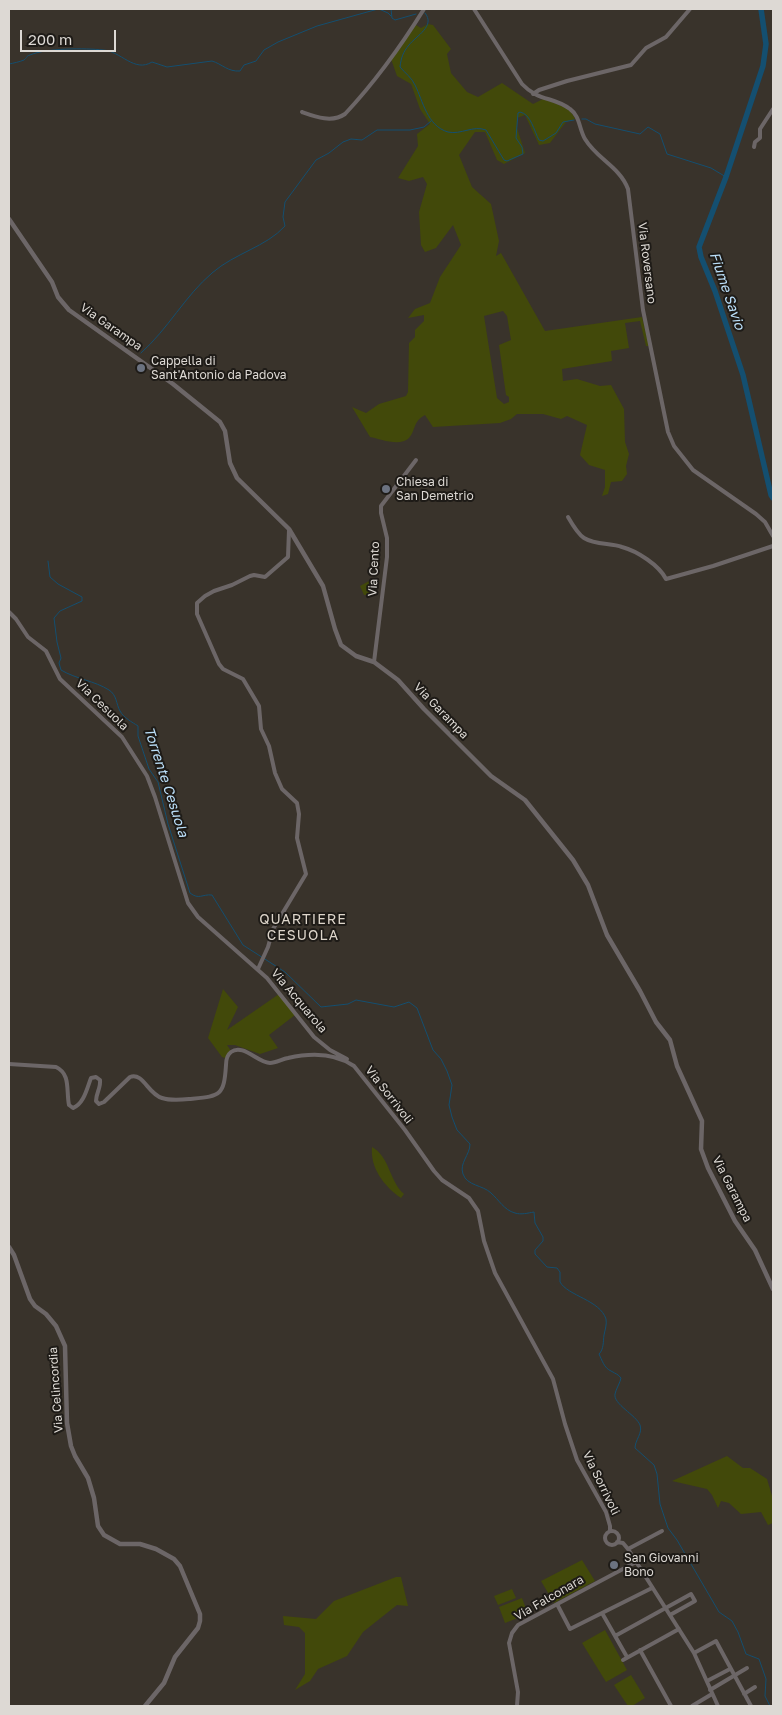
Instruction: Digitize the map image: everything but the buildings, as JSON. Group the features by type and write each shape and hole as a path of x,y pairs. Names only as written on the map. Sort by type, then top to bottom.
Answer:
{"street":[{"path":"302,112 315,117 332,119 339,118 344,114 375,80 424,9"},
{"name":"Via Roversano","path":"474,9 522,84 533,94 557,102 574,112 584,137 589,144 620,174 625,182 628,189 643,310 668,432 674,446 693,470 756,514 765,522 773,536"},
{"path":"533,94 539,90 567,81 631,65 646,48 666,38 690,9"},
{"path":"754,147 755,142 760,138 760,130 773,109"},
{"name":"Via Garampa","path":"9,219 52,282 58,297 69,310 173,384 220,422 225,432 230,463 237,478 289,529 323,586 334,629 342,645 356,656 374,662 398,680 424,709 491,776 525,800 573,860 588,886 607,935 656,1022 670,1040 677,1066 702,1121 701,1149 708,1168 734,1221 755,1250 773,1289"},
{"name":"Via Cento","path":"374,662 387,557 386,538 381,513 382,506 416,460"},
{"path":"568,516 585,539 623,547 636,553 660,571 666,579 773,546"},
{"name":"Via Acquarola","path":"289,529 288,557 271,573 265,577 254,575 214,591 197,603 197,614 223,670 243,679 259,706 261,729 269,746 275,773 282,789 297,804 299,814 297,838 306,874 273,929 268,947 258,969 314,1037 330,1050 346,1058 354,1066"},
{"name":"Via Cesuola","path":"9,612 28,637 46,651 60,679 122,738 147,776 188,903 198,917 258,969"},
{"name":"Via Sorrivoli","path":"9,1064 56,1067 61,1069 66,1075 69,1105 73,1108 81,1102 91,1078 96,1077 100,1080 101,1086 96,1098 99,1104 104,1102 134,1075 140,1077 150,1092 161,1098 177,1100 201,1098 216,1094 225,1085 226,1059 230,1052 234,1050 243,1051 262,1062 270,1063 288,1058 312,1055 335,1057 346,1060 354,1066 405,1130 434,1171 442,1180 469,1198 478,1211 484,1241 495,1273 553,1379 577,1460 606,1512 612,1531"},
{"name":"Via Celincordia","path":"9,1247 14,1255 30,1299 34,1306 46,1314 56,1326 65,1346 67,1423 71,1446 88,1478 94,1498 98,1526 104,1535 120,1544 140,1544 156,1549 174,1559 180,1566 200,1614 198,1628 175,1657 164,1683 145,1706"},
{"path":"618,1540 617,1533 612,1531 605,1536 606,1541 611,1544 618,1540 624,1541 694,1653 718,1706"},
{"path":"628,1549 662,1531"},
{"name":"Via Falconara","path":"517,1706 518,1692 509,1643 512,1633 518,1625 636,1562"},
{"path":"557,1604 570,1628 652,1588"},
{"path":"615,1636 691,1594 695,1601 670,1615"},
{"path":"602,1613 625,1658 679,1629"},
{"path":"694,1653 716,1641 751,1706"},
{"path":"640,1650 671,1706"},
{"path":"707,1680 730,1668"},
{"path":"692,1706 747,1668"},
{"path":"744,1694 755,1687"}],"green space":[{"path":"428,24 433,25 451,49 447,54 451,73 467,92 478,97 502,83 533,104 543,99 562,106 570,111 575,119 566,122 550,143 539,145 525,115 517,118 517,128 525,153 504,164 497,160 485,132 475,132 459,155 472,187 491,204 499,241 496,256 501,253 545,331 642,317 649,346 646,346 640,321 625,323 629,348 611,351 612,361 562,369 563,381 577,379 600,386 611,385 624,409 625,442 629,454 626,466 627,474 622,481 611,482 608,494 602,496 605,487 605,470 589,465 580,455 587,425 567,416 561,419 543,414 517,414 511,419 500,423 433,427 425,415 418,420 409,438 405,441 395,442 370,437 352,407 366,413 379,404 406,396 408,392 409,343 415,337 415,330 424,321 424,315 408,318 415,309 430,303 440,277 461,245 453,225 436,248 425,252 421,245 419,212 427,184 423,177 409,181 398,178 418,146 417,134 430,124 420,109 411,84 397,76 391,59 416,25 421,28","holes":["503,311 507,316 511,340 499,345 506,395 509,397 509,402 504,404 497,398 484,316"]},
{"path":"369,581 374,591 369,595 364,595 360,586"},
{"path":"223,989 238,1007 227,1030 279,994 295,1015 269,1035 278,1048 260,1054 235,1045 227,1045 231,1051 225,1058 222,1057 208,1038"},
{"path":"372,1147 378,1151 395,1183 404,1194 401,1198 379,1176 373,1162"},
{"path":"727,1456 743,1468 750,1468 767,1479 773,1499 773,1523 768,1525 761,1512 741,1514 729,1503 721,1501 718,1508 707,1489 672,1481"},
{"path":"582,1560 595,1581 554,1603 541,1581"},
{"path":"396,1577 401,1577 408,1606 397,1605 363,1632 347,1656 318,1669 310,1681 295,1690 305,1674 305,1633 299,1627 284,1625 283,1616 316,1619 334,1601"},
{"path":"512,1589 516,1598 498,1605 494,1596"},
{"path":"522,1598 528,1614 505,1623 499,1607"},
{"path":"605,1630 627,1670 606,1682 582,1643"},
{"path":"631,1675 645,1698 632,1706 628,1706 614,1685"}],"waterway":[{"path":"9,64 24,60 29,55 46,51 86,49 110,51 139,65 152,62 167,67 212,61 229,69 240,71 244,65 256,61 264,50 278,42 317,26 378,9"},
{"path":"379,9 391,16"},
{"path":"391,9 392,18 395,20 416,14"},
{"name":"Fiume Savio","path":"761,9 766,44 763,66 726,177 699,247 743,375 773,498"},
{"path":"425,13 428,18 427,26 405,50 400,67 414,82 430,119 441,129 453,133 476,129 486,130 504,160 507,161 523,154 522,147 516,138 518,113 524,113 527,116 539,140 543,141 556,133 563,122 574,120"},
{"path":"582,119 595,124 640,134 648,127 660,134 667,154 711,168 726,177"},
{"path":"141,353 160,334 193,292 212,273 230,260 260,245 285,226 283,217 285,202 316,160 343,142 351,139 362,140 377,130 410,130 424,127 431,121"},
{"name":"Torrente Cesuola","path":"48,561 50,577 58,584 82,597 82,601 60,611 54,618 61,658 59,663 61,670 98,684 112,692 122,713 128,720 138,726 138,736 149,769 158,782 168,824 190,893 198,896 212,895 243,945 285,972 321,1007 348,1004 356,1000 394,1007 409,1002 417,1008 433,1050 441,1059 452,1085 449,1105 457,1130 470,1144 462,1166 465,1178 488,1190 511,1212 520,1214 534,1212 535,1223 543,1237 543,1241 535,1250 535,1254 547,1267 557,1268 560,1272 560,1282 564,1287 591,1303 603,1313 606,1323 603,1348 599,1354 607,1368 621,1378 615,1398 640,1425 641,1428 635,1448 654,1465 657,1474 660,1504 668,1528 719,1612 732,1621 746,1654 759,1659 766,1679 765,1696 770,1706"}],"place":[{"name":"Cappella di Sant'Antonio da Padova","path":"141,368"},
{"name":"Chiesa di San Demetrio","path":"386,489"},
{"name":"San Giovanni Bono","path":"614,1565"}],"district":[{"name":"QUARTIERE CESUOLA","path":"303,928"}]}
